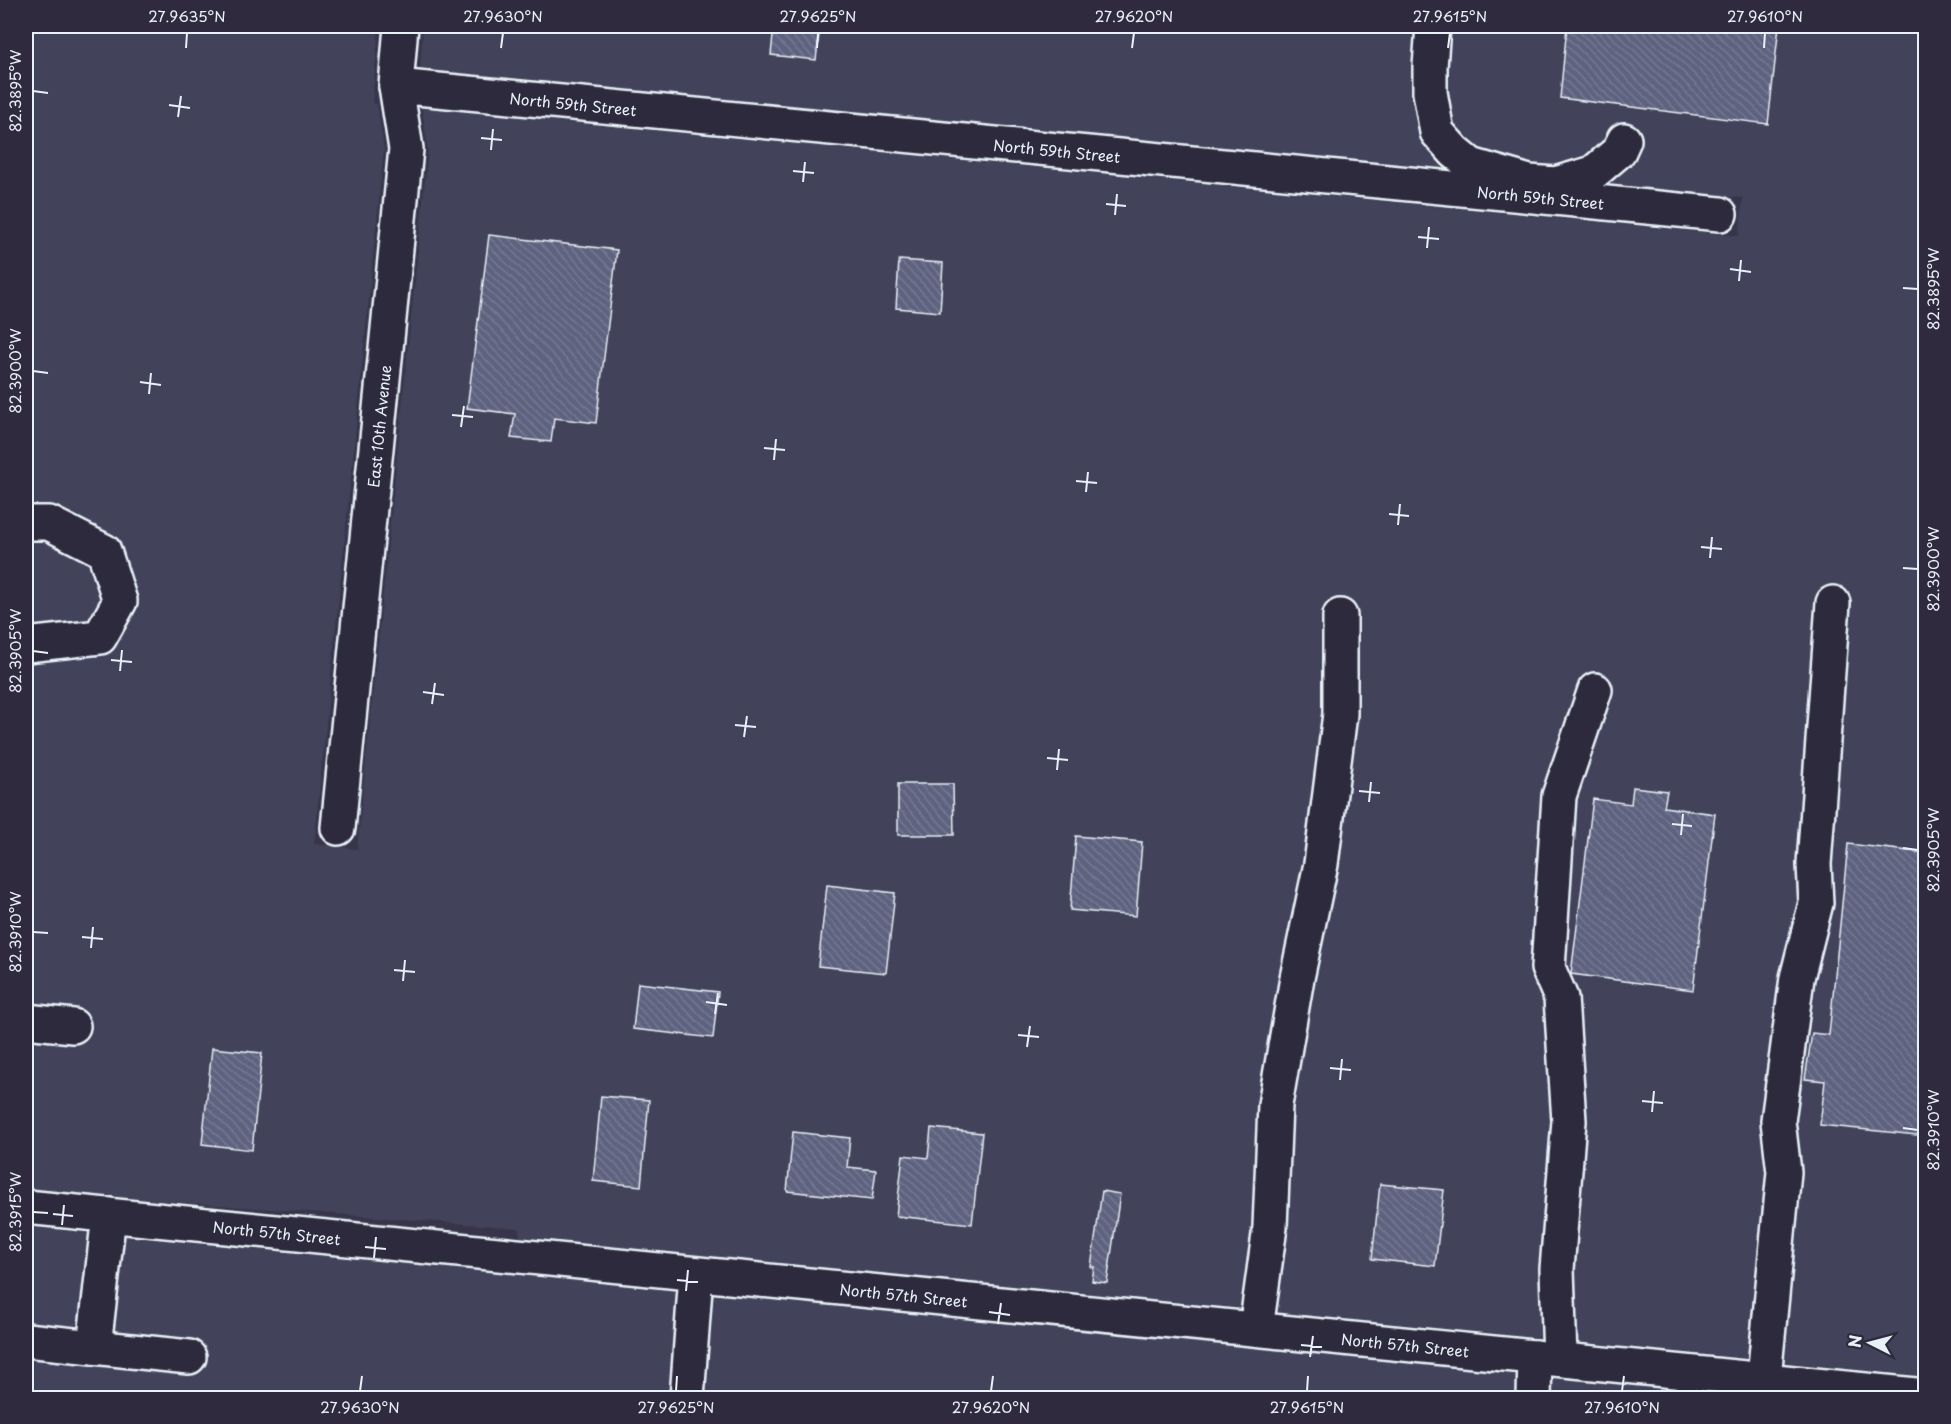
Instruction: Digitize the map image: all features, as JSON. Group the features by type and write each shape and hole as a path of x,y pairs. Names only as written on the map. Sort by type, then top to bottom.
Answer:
{"street":[{"name":"East 10th Avenue","path":"338,828 406,149 396,86 401,26"},
{"path":"1433,26 1430,92 1437,132 1455,152 1471,165 1529,182 1555,184 1593,172 1619,151 1624,140"},
{"name":"North 59th Street","path":"396,86 1720,214"},
{"path":"26,523 49,523 104,551 120,601 100,637 26,645"},
{"path":"1763,1389 1784,1172 1778,1121 1797,978 1816,903 1814,864 1833,603"},
{"path":"1256,1329 1270,1227 1275,1105 1297,978 1321,864 1340,714 1340,616"},
{"path":"1534,1398 1548,1358 1569,1121 1561,998 1548,968 1559,796 1595,690"},
{"path":"26,1021 73,1026"},
{"name":"North 57th Street","path":"26,1207 1548,1358 1763,1389 1926,1396"},
{"path":"94,1347 109,1215"},
{"path":"687,1398 696,1274"},
{"path":"26,1340 189,1357"}],"shaded area":[{"path":"26,26 379,26 372,103 377,104 384,149 314,844 357,849 428,151 422,108 1739,236 1743,198 420,69 423,26 1925,26 1925,1376 520,1237 519,1228 26,1188"},
{"path":"26,1227 516,1275 1754,1398 26,1398"}],"building":[{"path":"774,26 820,26 816,60 771,55"},
{"path":"1567,26 1779,26 1768,124 1560,98"},
{"path":"489,235 617,250 596,423 554,418 551,442 511,438 515,414 467,408"},
{"path":"899,260 943,263 940,312 896,308"},
{"path":"898,784 953,784 954,835 898,835"},
{"path":"1633,787 1667,791 1664,807 1715,814 1693,990 1571,974 1593,799 1631,804"},
{"path":"1076,836 1142,842 1136,916 1070,910"},
{"path":"1848,844 1926,853 1926,1136 1820,1125 1825,1081 1805,1079 1812,1033 1829,1035"},
{"path":"827,885 895,893 886,973 818,966"},
{"path":"638,983 718,992 713,1038 633,1029"},
{"path":"212,1048 262,1053 252,1150 202,1144"},
{"path":"601,1096 649,1100 641,1186 593,1181"},
{"path":"931,1128 982,1133 972,1224 896,1216 903,1155 928,1158"},
{"path":"793,1132 850,1138 847,1167 876,1170 872,1200 787,1191"},
{"path":"1380,1184 1444,1190 1435,1266 1372,1259"},
{"path":"1102,1191 1120,1194 1107,1283 1092,1281 1094,1267 1091,1267"}]}
